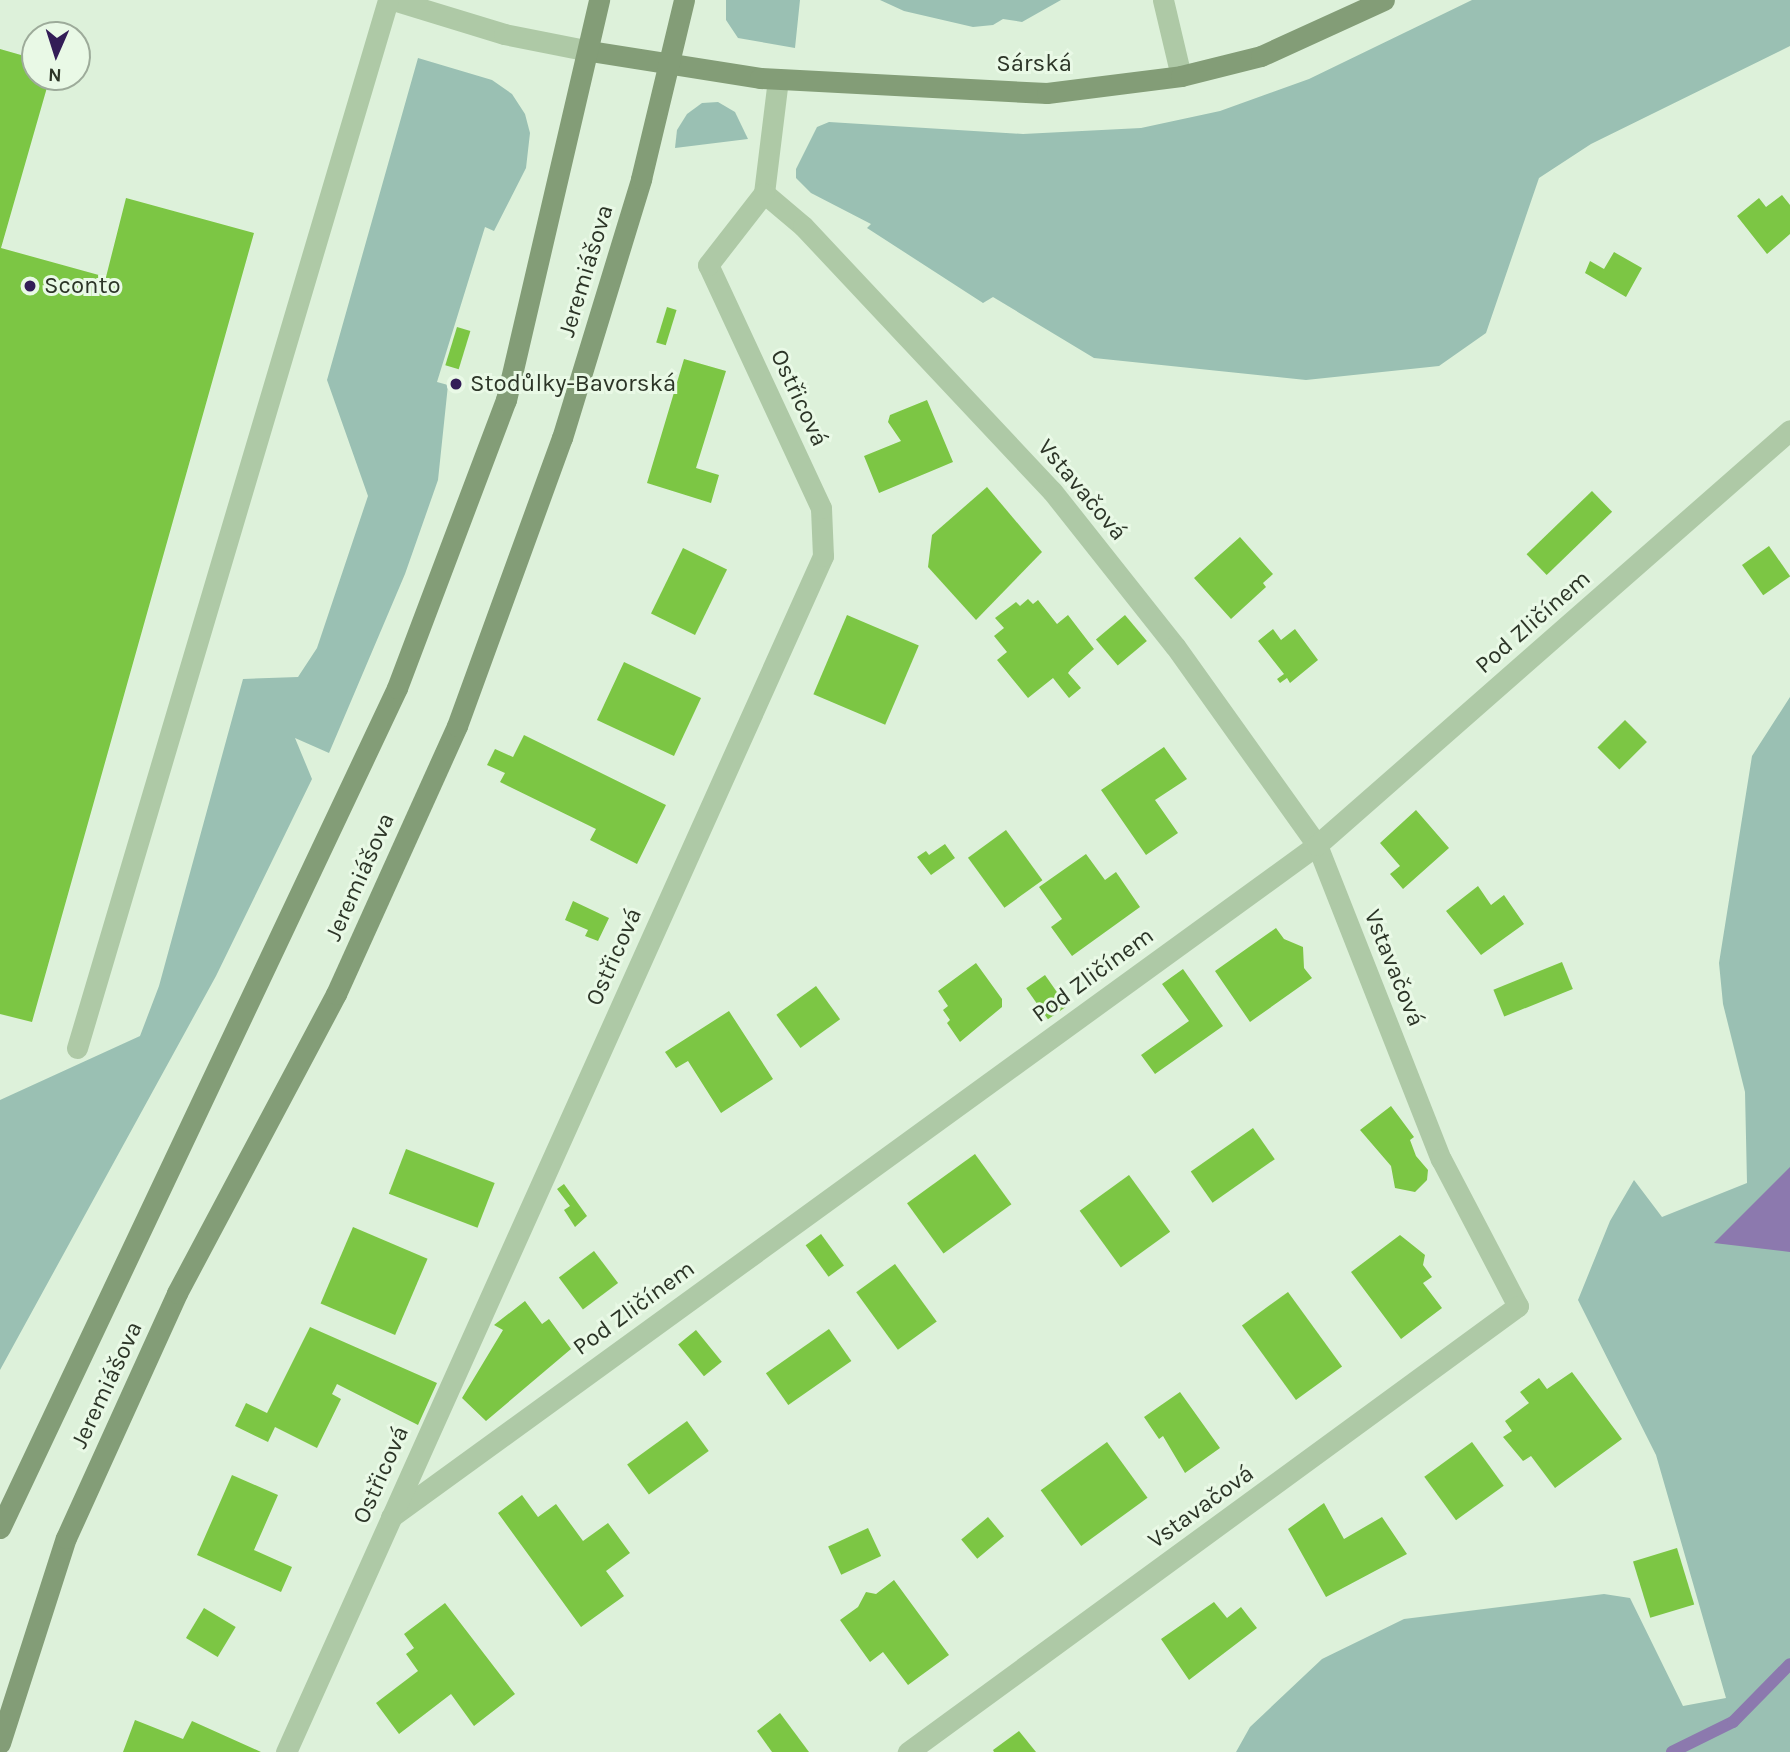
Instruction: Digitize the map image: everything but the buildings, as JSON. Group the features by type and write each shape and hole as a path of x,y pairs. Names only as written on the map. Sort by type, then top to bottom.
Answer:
{"main road":[{"name":"Jeremiášova","path":"0,1528 397,688 506,400 590,51 599,0"},
{"name":"Jeremiášova","path":"0,1743 66,1538 177,1293 336,993 457,726 562,438 639,186 684,0"},
{"name":"Sárská","path":"590,51 778,79 1047,93 1181,76 1261,56 1384,0"}],"street":[{"path":"77,1048 390,0 504,34 590,51"},
{"path":"1163,0 1181,76"},
{"path":"764,193 778,79"},
{"name":"Ostřicová","path":"286,1752 823,556 821,508 708,265 764,193"},
{"name":"Vstavačová","path":"764,193 803,226 1052,491 1175,646 1317,845 1441,1159 1518,1306 908,1752"},
{"name":"Pod Zličínem","path":"391,1517 1317,845 1790,430"}],"shaded area":[{"path":"726,0 800,0 795,48 738,38 726,20"},
{"path":"880,0 1061,0 1022,22 1003,19 993,25 973,27 904,11"},
{"path":"1472,0 1790,0 1790,46 1591,144 1539,178 1486,333 1439,366 1306,380 1094,358 993,297 983,303 867,228 871,224 811,193 796,178 796,169 817,127 829,122 1023,134 1141,128 1220,111 1309,79"},
{"path":"418,58 492,80 512,94 525,114 530,133 526,168 494,231 485,227 437,382 448,385 438,480 405,574 329,753 295,738 312,779 216,976 0,1370 0,1100 140,1036 159,986 243,679 298,677 317,648 368,496 327,380"},
{"path":"718,102 735,112 748,139 675,148 677,130 687,114 702,103"},
{"path":"1790,697 1790,1752 1236,1752 1250,1727 1322,1659 1404,1619 1604,1594 1630,1598 1683,1706 1726,1698 1656,1455 1578,1300 1610,1221 1634,1180 1662,1217 1747,1183 1745,1092 1723,1004 1719,963 1752,756"},
{"path":"1790,1167 1790,1252 1714,1243"}],"waterway":[{"path":"1672,1752 1733,1722 1790,1664"}],"place":[{"name":"Sconto","path":"30,286"},
{"name":"Stodůlky-Bavorská","path":"456,384"}]}
